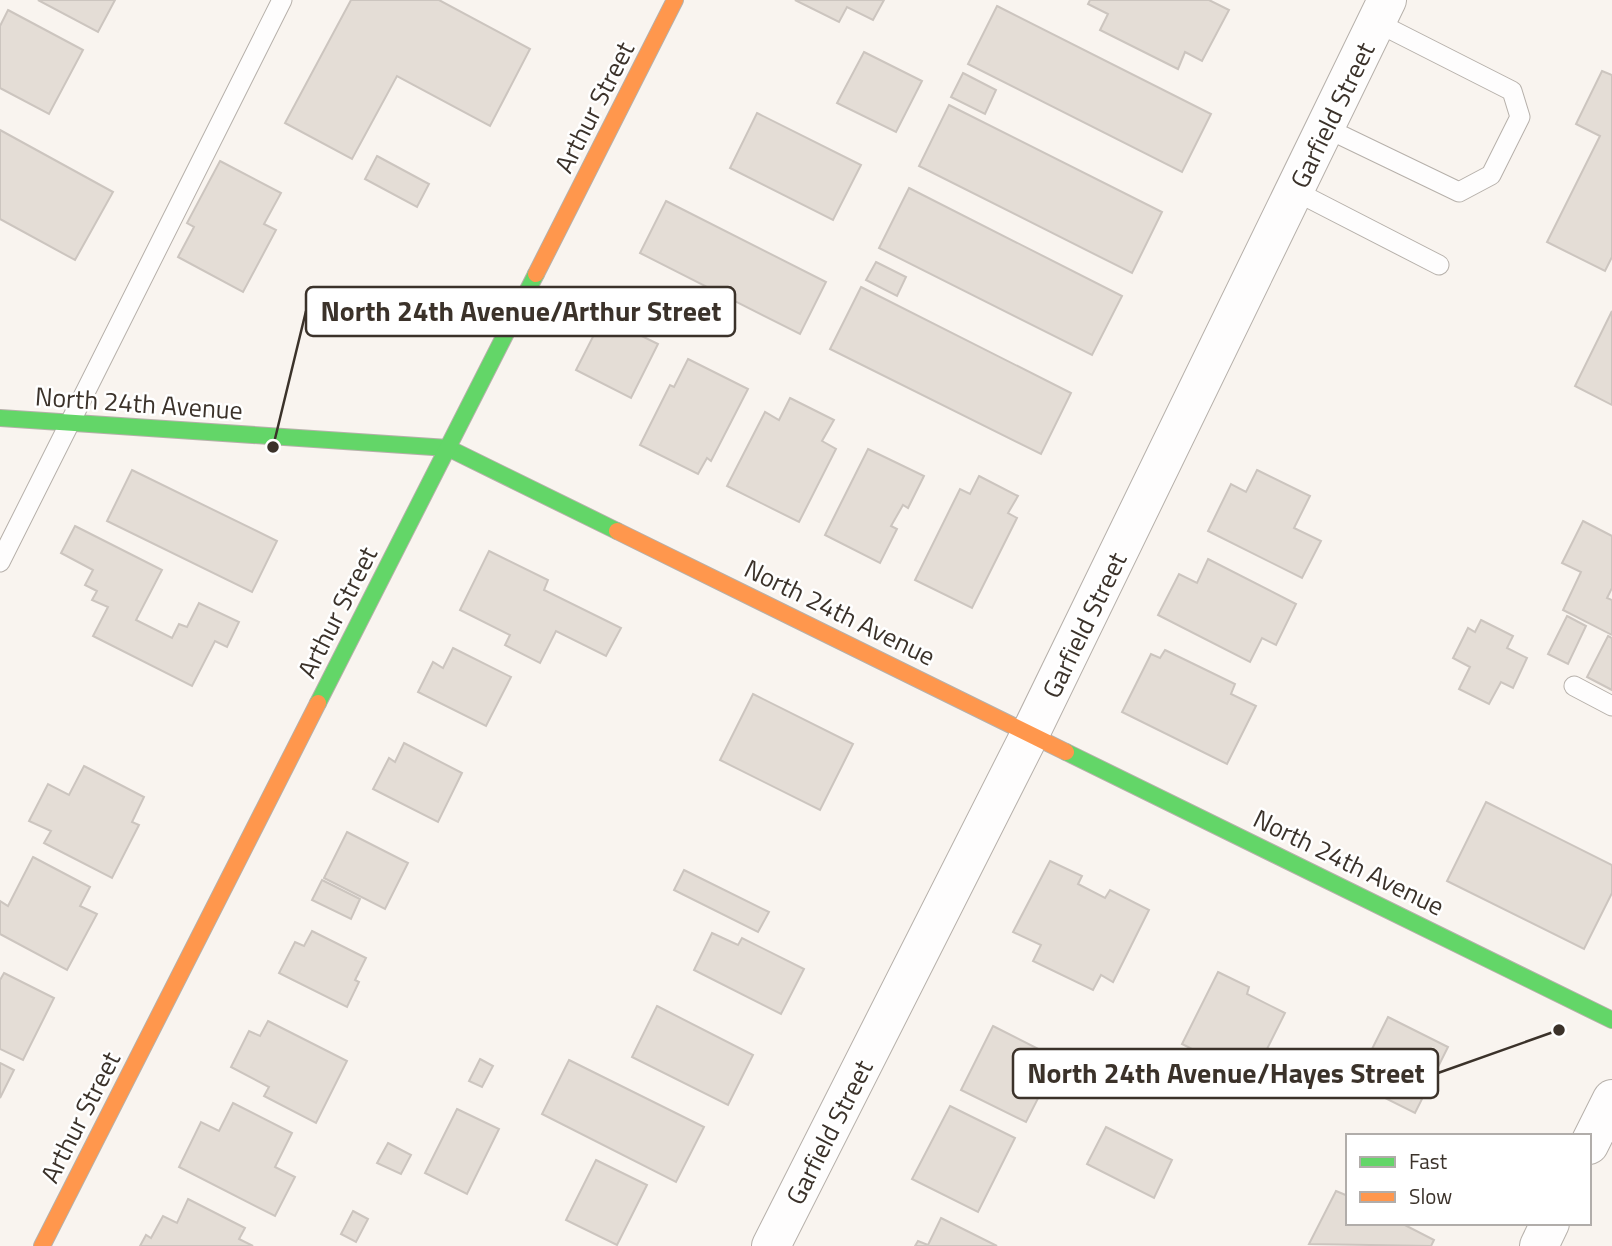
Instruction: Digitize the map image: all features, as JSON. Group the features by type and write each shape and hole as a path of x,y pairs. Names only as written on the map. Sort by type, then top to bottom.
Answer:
{"street":[{"name":"Arthur Street","path":"42,1246 675,0"},
{"name":"Garfield Street","path":"771,1246 1031,732 1382,11"},
{"name":"North 24th Avenue","path":"0,418 448,448 1031,732 1612,1020"},
{"path":"1591,1141 1612,1099"},
{"path":"1539,1246 1549,1225"}],"lane":[{"path":"0,562 282,0"},
{"path":"1326,128 1459,192 1492,175 1520,117 1511,92 1382,11"},
{"path":"1295,191 1439,265"},
{"path":"1574,686 1612,706"}],"building":[{"path":"38,0 115,0 98,32"},
{"path":"351,0 439,0 530,49 490,126 397,76 352,159 285,123"},
{"path":"795,0 884,0 873,20 847,7 839,22"},
{"path":"1090,0 1209,0 1229,10 1202,61 1185,52 1178,69 1100,30 1108,14 1088,4"},
{"path":"997,6 1211,114 1182,172 968,64"},
{"path":"8,10 83,50 49,114 0,88 0,26"},
{"path":"864,52 922,81 896,132 837,103"},
{"path":"1602,71 1612,75 1612,257 1605,271 1547,242 1600,136 1576,124"},
{"path":"963,73 996,90 985,114 951,97"},
{"path":"949,105 1162,212 1132,273 919,166"},
{"path":"757,113 861,165 833,220 730,168"},
{"path":"0,130 113,192 75,260 0,219"},
{"path":"377,156 429,184 417,207 365,179"},
{"path":"220,161 281,193 264,224 276,230 243,292 178,257 194,227 187,223"},
{"path":"909,188 1122,296 1092,355 879,248"},
{"path":"666,201 826,282 800,334 640,253"},
{"path":"876,262 906,277 897,296 866,280"},
{"path":"861,287 1071,393 1041,454 830,349"},
{"path":"1612,311 1612,405 1575,386"},
{"path":"603,317 658,344 631,398 576,370"},
{"path":"688,359 748,389 711,461 707,458 698,474 640,445 670,385 674,387"},
{"path":"790,398 834,420 822,441 836,449 799,522 727,486 765,412 779,420"},
{"path":"868,449 924,476 908,508 903,505 891,526 897,529 880,563 825,535"},
{"path":"132,470 277,541 252,592 107,521"},
{"path":"1257,470 1310,496 1294,528 1321,541 1302,578 1208,531 1231,484 1246,492"},
{"path":"979,476 1018,496 1008,513 1017,518 972,608 915,580 960,489 970,494"},
{"path":"1583,521 1612,536 1612,588 1607,598 1612,600 1612,635 1563,610 1581,572 1562,563"},
{"path":"75,526 162,570 136,620 172,638 179,624 187,627 199,603 239,622 227,647 215,641 192,686 93,636 108,607 92,600 97,591 85,585 93,570 61,553"},
{"path":"489,551 548,580 544,590 621,628 606,656 556,631 540,663 505,645 510,635 460,610"},
{"path":"1208,559 1296,604 1276,645 1262,638 1250,662 1158,615 1179,574 1197,583"},
{"path":"1567,616 1586,626 1568,664 1548,654"},
{"path":"1481,620 1513,636 1507,648 1527,658 1513,688 1501,682 1489,704 1459,689 1470,667 1453,658 1468,628 1475,632"},
{"path":"1608,636 1612,638 1612,690 1587,677"},
{"path":"453,648 511,677 486,726 418,692 433,662 443,668"},
{"path":"1165,650 1235,684 1231,694 1256,706 1227,764 1122,712 1151,654 1160,658"},
{"path":"753,694 853,744 820,810 720,760"},
{"path":"404,743 462,773 438,822 373,789 389,758 395,762"},
{"path":"84,766 144,797 132,822 139,825 112,878 44,843 51,831 29,821 48,784 69,795"},
{"path":"1486,802 1612,865 1612,893 1584,949 1447,881"},
{"path":"347,832 408,863 385,909 324,878"},
{"path":"33,857 90,887 80,906 97,914 67,970 0,934 0,901 8,906"},
{"path":"1050,861 1082,876 1078,884 1105,898 1110,890 1149,910 1113,982 1101,975 1093,990 1033,961 1041,945 1013,932"},
{"path":"684,870 769,912 758,932 674,890"},
{"path":"322,880 360,899 351,919 312,900"},
{"path":"312,931 366,958 355,980 359,982 347,1007 279,973 295,942 304,946"},
{"path":"712,933 738,945 742,938 804,969 781,1014 694,970"},
{"path":"1218,972 1249,987 1247,994 1285,1013 1252,1079 1182,1044"},
{"path":"4,973 54,998 23,1060 0,1049 0,980"},
{"path":"657,1006 753,1055 728,1105 632,1057"},
{"path":"1388,1017 1448,1047 1415,1113 1355,1083"},
{"path":"268,1021 347,1061 316,1123 264,1096 269,1087 231,1067 249,1031 260,1036"},
{"path":"993,1026 1058,1059 1026,1122 961,1090"},
{"path":"480,1059 493,1066 482,1087 469,1081"},
{"path":"569,1060 704,1127 676,1182 542,1114"},
{"path":"0,1063 14,1070 0,1098"},
{"path":"233,1103 292,1133 275,1167 295,1177 275,1216 179,1167 201,1122 219,1131"},
{"path":"950,1106 1015,1138 978,1212 912,1179"},
{"path":"457,1109 499,1129 467,1194 425,1173"},
{"path":"1106,1127 1172,1160 1154,1198 1087,1164"},
{"path":"388,1143 411,1155 401,1174 377,1163"},
{"path":"596,1160 647,1185 617,1245 566,1220"},
{"path":"1336,1191 1346,1195 1346,1225 1405,1225 1434,1240 1431,1246 1309,1244"},
{"path":"188,1199 245,1228 239,1239 253,1246 140,1246 146,1235 151,1238 163,1216 177,1223"},
{"path":"353,1211 368,1219 356,1242 341,1234"},
{"path":"941,1218 997,1246 915,1246 918,1241 928,1245"}],"traffic: fast":[{"path":"318,703 536,274"},
{"path":"0,418 448,448 617,531"},
{"path":"1066,752 1612,1020"}],"traffic: slow":[{"path":"536,274 675,0"},
{"path":"617,531 1066,752"},
{"path":"42,1246 318,703"}],"place":[{"name":"North 24th Avenue/Arthur Street","path":"273,447"},
{"name":"North 24th Avenue/Hayes Street","path":"1559,1030"}]}
